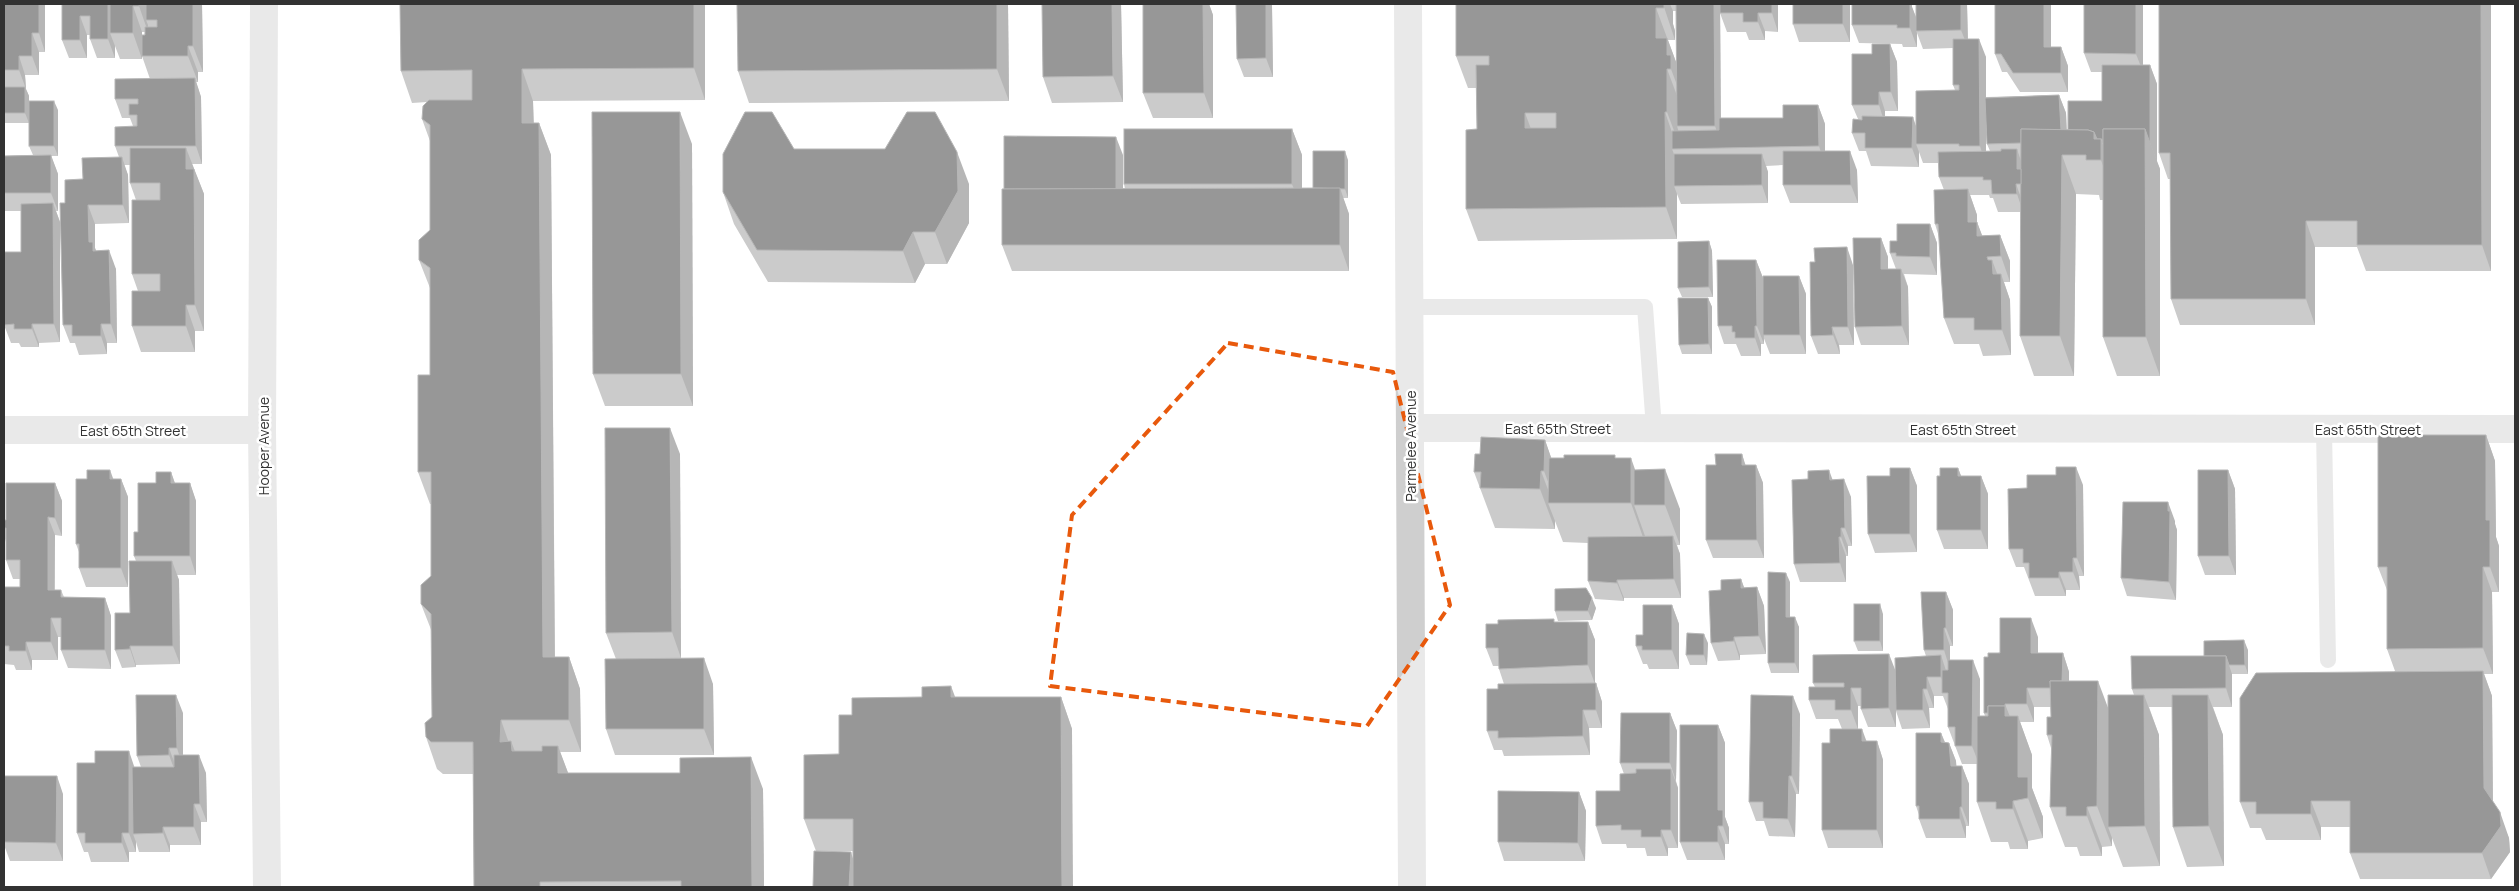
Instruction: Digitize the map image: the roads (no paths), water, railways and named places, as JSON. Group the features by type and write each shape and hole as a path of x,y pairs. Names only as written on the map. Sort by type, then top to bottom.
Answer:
{"street":[{"name":"Hooper Avenue","path":"264,4 262,430 267,887"},
{"name":"Parmelee Avenue","path":"1408,4 1412,887"},
{"name":"East 65th Street","path":"1410,428 2515,430"},
{"name":"East 65th Street","path":"4,430 262,430"}],"lane":[{"path":"1409,307 1645,307 1654,428"},
{"path":"2324,429 2328,660"}]}
